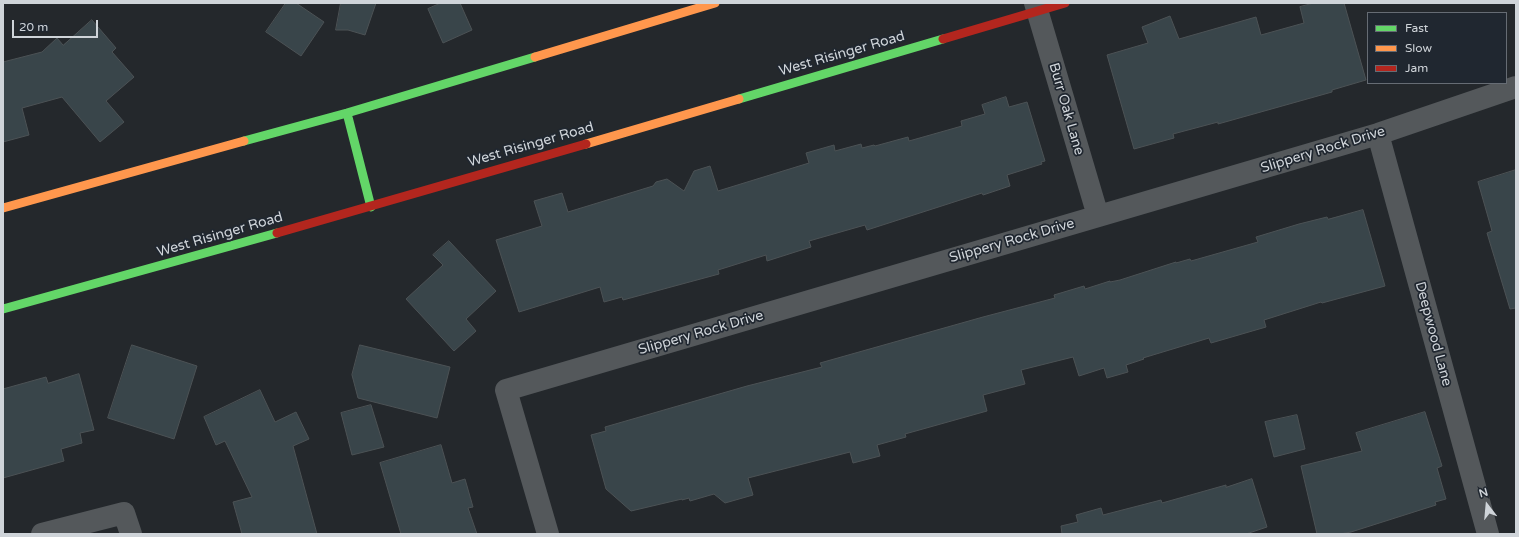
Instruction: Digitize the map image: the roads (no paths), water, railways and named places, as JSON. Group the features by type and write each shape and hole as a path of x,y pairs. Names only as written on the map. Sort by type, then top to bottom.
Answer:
{"main road":[{"path":"3,208 347,113 715,3"},
{"name":"West Risinger Road","path":"3,309 371,207 1036,7 1066,3"},
{"path":"347,113 371,207"}],"street":[{"name":"Burr Oak Lane","path":"1036,7 1098,216"},
{"name":"Slippery Rock Drive","path":"548,534 506,390 1378,134 1516,87"},
{"name":"Deepwood Lane","path":"1378,134 1488,534"},
{"path":"42,534 124,513 131,534"}]}
